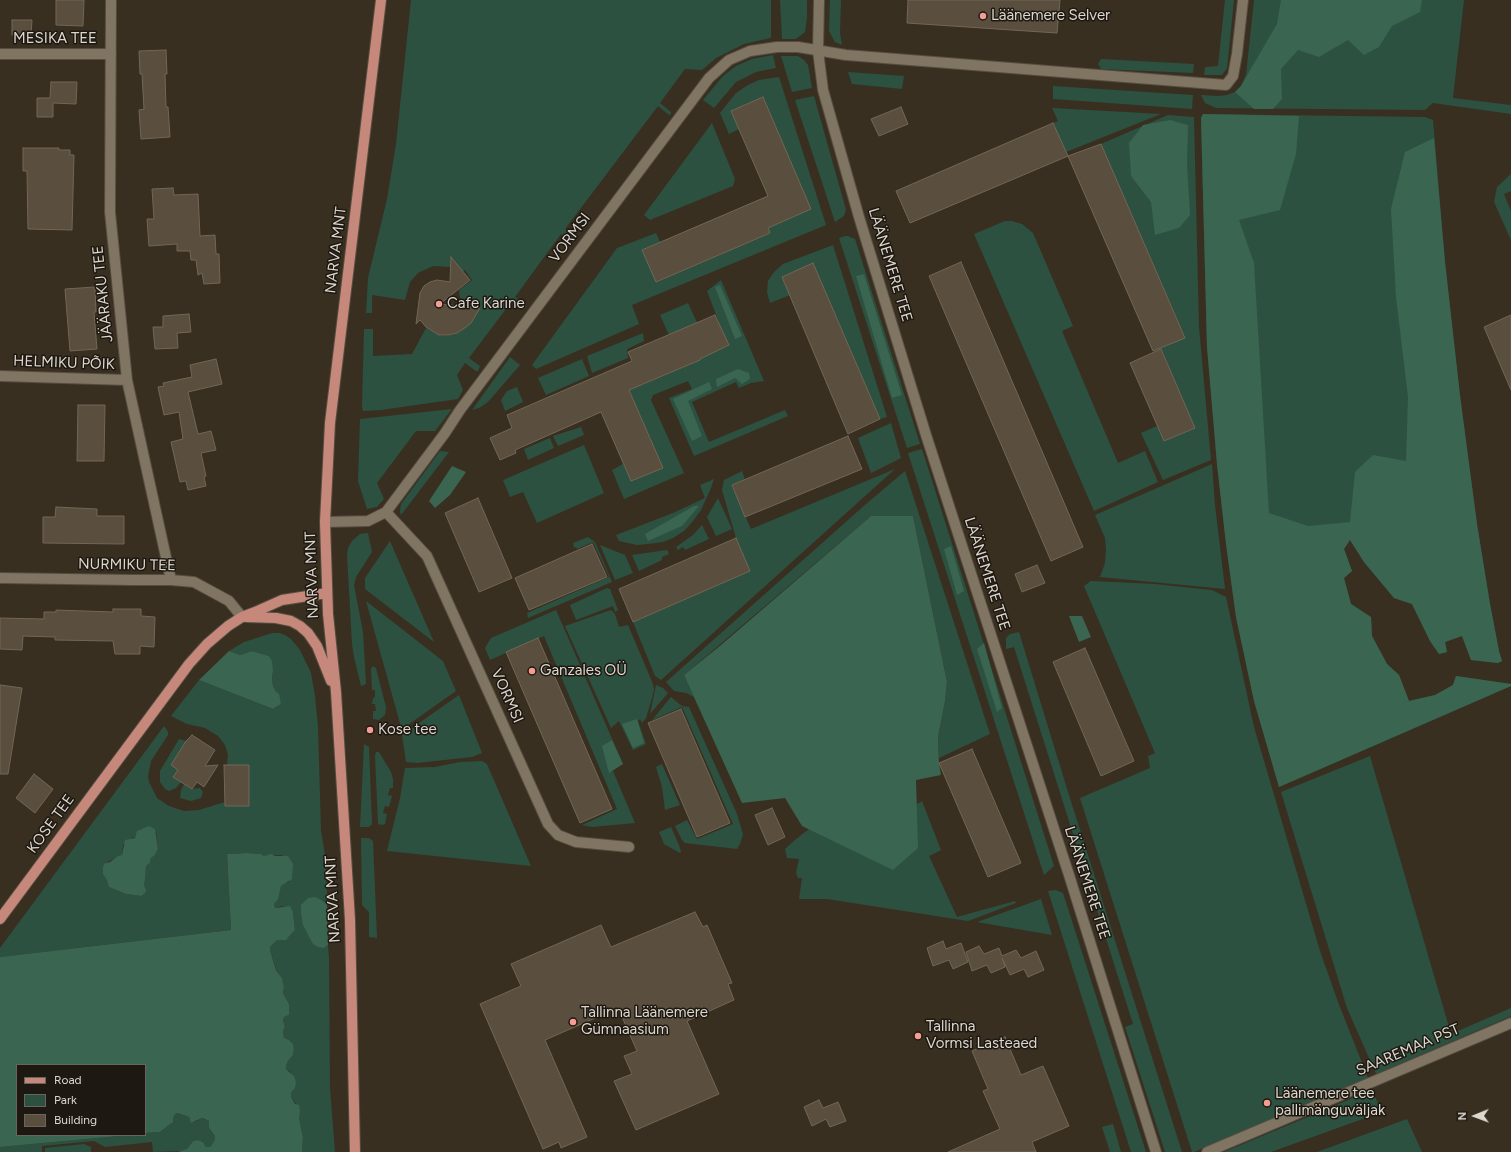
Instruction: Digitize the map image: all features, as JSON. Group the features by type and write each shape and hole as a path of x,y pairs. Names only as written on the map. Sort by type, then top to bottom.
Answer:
{"main road":[{"name":"NARVA MNT","path":"355,1152 350,920 336,692 327,593 325,522 330,423 380,0"},
{"name":"KOSE TEE","path":"0,919 189,664 215,637 242,618 282,600 327,593"},
{"path":"242,618 276,618 296,623 317,646 336,692"}],"street":[{"name":"JÄÄRAKU TEE","path":"111,0 110,212 127,380 172,580"},
{"name":"LÄÄNEMERE TEE","path":"819,0 818,51 823,90 860,217 926,435 1069,875 1156,1152"},
{"name":"VORMSI","path":"325,522 368,521 386,512 445,433 460,410 709,78 729,60 750,51 777,47 798,47 846,55 1226,85 1233,76 1243,0"},
{"name":"MESIKA TEE","path":"0,54 111,54"},
{"name":"HELMIKU PÕIK","path":"0,376 127,380"},
{"name":"VORMSI","path":"386,512 427,556 548,824 558,835 576,842 629,847"},
{"name":"NURMIKU TEE","path":"0,578 172,580 194,582 229,601 242,618"},
{"name":"SAAREMAA PST","path":"1207,1152 1511,1023"}],"green space":[{"path":"411,0 771,0 771,38 744,44 716,58 702,70 685,69 660,103 671,112 671,114 669,115 658,106 565,229 576,237 576,240 572,241 561,234 515,297 526,305 526,307 523,309 512,301 469,358 480,366 478,371 465,363 457,375 463,390 458,399 381,410 363,411 364,329 373,329 373,356 412,354 426,328 442,336 453,335 472,321 480,307 461,304 459,290 472,280 465,270 459,275 451,267 433,266 418,273 410,282 405,300 372,295 372,313 366,313 368,278 387,199 396,144"},
{"path":"780,0 807,0 805,32 796,39 782,39"},
{"path":"830,0 841,0 840,33 842,45 835,42 829,31"},
{"path":"1225,0 1234,0 1227,68 1222,75 1204,75 1205,67 1218,66"},
{"path":"1254,0 1464,0 1453,98 1511,105 1511,114 1433,103 1425,110 1216,108 1205,103 1201,95 1227,95 1235,92 1241,86 1246,75"},
{"path":"1281,0 1422,0 1420,12 1392,26 1379,47 1364,55 1348,40 1319,57 1298,50 1281,69 1282,99 1273,109 1254,109 1235,92 1241,86 1277,24"},
{"path":"773,55 776,68 756,72 736,82 714,108 703,100 723,76 736,66 752,59"},
{"path":"781,56 798,56 804,60 808,65 812,88 792,92"},
{"path":"1101,59 1194,64 1193,73 1101,69 1098,64"},
{"path":"848,72 904,76 902,89 852,84"},
{"path":"779,77 826,225 632,305 639,324 536,369 532,365 617,248 656,233 660,242 642,250 657,282 770,233 768,228 811,209 763,97 731,111 739,129 729,134 720,113 736,93 748,85 759,80"},
{"path":"1053,86 1193,95 1192,109 1053,99"},
{"path":"814,96 846,210 844,216 835,222 795,100"},
{"path":"1052,108 1161,114 1066,152 1053,123 1058,121"},
{"path":"1203,114 1425,117 1433,120 1445,262 1460,398 1477,524 1490,604 1502,661 1498,663 1471,660 1462,636 1445,642 1447,652 1439,654 1430,641 1412,604 1394,598 1364,562 1350,540 1344,549 1352,571 1344,578 1351,604 1371,617 1372,636 1387,664 1399,675 1409,701 1435,695 1453,685 1456,676 1511,684 1511,686 1279,787 1254,701 1236,617 1226,544 1217,464 1207,347 1201,118"},
{"path":"1203,114 1299,116 1296,154 1280,210 1239,220 1254,263 1269,513 1308,526 1350,522 1355,472 1373,455 1406,461 1408,397 1396,297 1391,209 1405,152 1434,138 1445,262 1460,395 1477,524 1490,604 1502,661 1498,663 1471,660 1462,636 1445,642 1447,652 1439,654 1430,641 1412,604 1394,598 1364,562 1350,540 1344,549 1352,571 1344,578 1351,604 1371,617 1372,636 1387,664 1399,675 1409,701 1435,695 1453,685 1456,676 1511,684 1511,686 1279,787 1254,701 1236,617 1226,544 1217,464 1207,347 1201,118"},
{"path":"1168,115 1194,117 1199,327 1211,460 1163,480 1141,433 1157,426 1164,441 1195,428 1161,348 1185,337 1101,144"},
{"path":"1170,120 1188,125 1187,164 1190,215 1179,228 1155,235 1151,202 1131,176 1129,143 1143,125"},
{"path":"712,123 735,179 733,186 650,220 644,215"},
{"path":"1511,174 1511,191 1504,194 1511,211 1511,240 1494,202 1497,187"},
{"path":"1005,221 1012,221 1022,224 1033,233 1073,326 1062,331 1118,463 1145,451 1158,482 1094,511 974,234"},
{"path":"845,236 855,239 920,444 907,448 839,238"},
{"path":"833,245 887,417 880,419 813,263 782,277 790,295 770,303 767,292 768,281 774,272 783,264"},
{"path":"864,274 902,395 892,398 856,276"},
{"path":"721,280 764,381 751,383 739,388 736,382 692,402 709,442 785,410 788,416 694,456 669,398 692,389 688,381 653,395 651,400 684,473 624,499 612,470 623,464 631,481 663,468 626,382 638,376 642,385 700,360 687,328 669,335 660,315 688,303 711,353 728,346 707,291"},
{"path":"720,285 742,336 735,339 715,287"},
{"path":"643,333 644,341 627,349 628,358 592,373 587,356"},
{"path":"510,357 520,365 488,402 479,408 472,410"},
{"path":"582,359 589,376 546,395 538,378"},
{"path":"738,369 749,373 750,379 742,384 735,378 717,387 716,379"},
{"path":"709,382 712,389 688,401 702,436 692,441 673,399"},
{"path":"517,387 523,402 505,411 501,400 507,391"},
{"path":"452,409 435,431 416,431 377,483 384,499 377,507 367,509 358,481 360,419"},
{"path":"891,423 901,458 871,473 858,438"},
{"path":"581,427 584,435 558,446 553,436"},
{"path":"550,438 554,448 528,460 524,449"},
{"path":"584,445 604,493 537,523 523,492 510,497 503,480"},
{"path":"922,449 1054,866 1044,875 908,453"},
{"path":"440,451 449,452 401,515 401,504"},
{"path":"1212,464 1215,505 1225,589 1100,577 1105,563 1106,549 1105,538 1095,515"},
{"path":"452,466 466,472 450,495 435,508 429,501"},
{"path":"895,469 661,680 655,676 633,622 750,571 736,538 722,490 724,480 742,471 745,480 732,486 751,529"},
{"path":"905,471 990,734 939,758 938,737 947,682 913,516 871,516 684,675 694,697 686,693 674,691 666,682"},
{"path":"714,479 701,510 684,531 663,542 637,545 619,541 616,535 673,513 705,498 700,485"},
{"path":"718,498 732,529 716,536 707,517"},
{"path":"694,506 699,506 682,526 648,541 645,534"},
{"path":"871,516 913,516 947,682 938,737 941,775 916,780 918,848 893,870 802,826 785,798 742,803 684,675"},
{"path":"702,525 709,539 685,550 683,547 678,550 676,547 693,535"},
{"path":"368,533 372,552 356,577 354,585 363,632 366,684 361,686 352,644 347,555 348,548 352,541 360,534"},
{"path":"588,537 595,542 612,582 528,618 527,613 609,577 593,542 577,549 576,547 574,548 573,543"},
{"path":"390,541 434,642 365,589 365,578"},
{"path":"600,545 625,555 633,573 615,580"},
{"path":"951,546 964,591 957,595 944,549"},
{"path":"667,550 669,554 662,557 662,560 639,571 632,555"},
{"path":"1091,581 1155,584 1212,590 1226,597 1254,727 1320,951 1368,1078 1194,1152 1192,1152 1080,798 1150,768 1148,756 1155,753 1084,586"},
{"path":"607,588 610,589 618,610 615,612 613,606 576,620 570,605"},
{"path":"366,601 443,661 456,691 405,727 401,727"},
{"path":"556,610 623,764 610,770 613,771 635,823 592,827 582,825 617,809 544,636 490,660 485,648 491,638"},
{"path":"611,610 615,614 619,627 628,625 654,689 646,718 642,723 640,719 638,721 646,744 633,750 619,721 611,728 565,626"},
{"path":"1069,616 1082,616 1091,637 1079,642"},
{"path":"1019,632 1182,1152 1165,1152 1125,1027 1133,1024 1014,647 1006,649 1006,638 1010,634"},
{"path":"272,633 285,635 291,639 300,650 311,673 318,726 321,831 325,855 327,892 327,903 323,900 324,948 328,945 330,1088 335,1152 302,1152 303,1138 299,1118 296,1104 291,1097 291,1072 286,1069 288,1061 293,1055 294,1049 293,1044 289,1040 284,1039 283,1031 285,1027 283,1020 284,1017 289,1015 289,1004 283,993 284,987 282,978 276,969 270,950 270,947 277,940 283,940 289,937 295,930 293,912 283,906 275,908 274,904 281,886 289,882 282,855 264,856 261,854 247,853 227,854 231,930 0,957 0,948 164,726 168,732 168,735 151,761 148,776 149,782 157,798 169,806 184,811 199,810 225,802 225,806 249,806 249,765 227,765 228,755 225,745 218,736 205,728 187,724 171,716 199,680 273,709 281,704 273,686 273,671 269,656 252,651 240,655 229,651 244,642","holes":["156,832 158,849 155,855 150,859 150,863 146,866 144,886 141,896 126,894 109,887 105,863 122,855 123,845 132,838"]},
{"path":"984,643 1002,708 997,712 977,649"},
{"path":"229,651 240,655 252,651 269,656 272,661 273,686 279,694 281,704 273,709 199,680"},
{"path":"373,666 376,668 386,707 385,715 379,720 373,719 373,711 376,711 375,704 372,704 373,698 375,697 375,690 372,690 371,669"},
{"path":"656,685 663,688 668,693 650,714"},
{"path":"459,695 482,753 472,757 417,763 406,762 402,735"},
{"path":"671,697 682,706 689,707 737,814 743,834 737,849 685,843 675,826 687,820 697,839 733,824 682,707 652,720"},
{"path":"637,719 644,743 633,748 622,724"},
{"path":"179,739 186,741 171,765 178,770 173,777 181,782 176,788 169,791 165,789 160,782 160,771"},
{"path":"612,740 623,764 609,773 602,746"},
{"path":"364,744 369,747 372,824 369,827 360,827"},
{"path":"376,752 379,752 391,772 393,779 393,788 390,788 388,795 392,796 389,807 385,806 383,813 387,814 385,824 382,825 378,824"},
{"path":"1370,756 1451,1034 1511,1008 1511,1016 1376,1074 1347,1008 1281,792"},
{"path":"482,761 487,764 531,866 387,851 400,798 405,768 435,767 460,762"},
{"path":"662,764 680,805 665,810 662,787 656,767"},
{"path":"184,784 191,789 200,788 203,792 201,798 191,801 180,798 181,790"},
{"path":"922,801 941,850 929,856 957,917 1015,901 1016,903 968,921 827,899 799,899 802,878 798,878 796,873 799,859 787,858 785,849 796,839 829,814 906,811"},
{"path":"149,826 155,829 158,849 155,855 150,859 150,863 146,866 144,886 146,890 145,893 141,896 126,894 109,887 103,874 103,867 105,863 110,862 122,855 125,840 135,838 137,831"},
{"path":"671,827 679,845 680,853 664,844 659,832"},
{"path":"361,838 369,838 373,841 377,938 369,937 369,912 362,905"},
{"path":"247,853 261,854 264,856 271,854 275,856 288,856 293,864 292,879 281,886 278,899 274,904 275,908 290,906 293,912 295,930 286,940 277,940 270,947 270,950 276,970 282,978 284,987 283,993 289,1004 289,1015 284,1017 283,1020 285,1027 283,1031 284,1038 293,1044 294,1049 293,1055 288,1061 286,1069 294,1076 296,1082 295,1088 291,1092 291,1097 295,1104 299,1105 300,1110 299,1118 303,1138 302,1152 178,1152 187,1149 193,1141 198,1140 203,1142 206,1147 210,1147 215,1140 215,1136 209,1128 209,1121 202,1118 191,1123 189,1117 177,1113 174,1115 173,1122 160,1132 146,1133 146,1064 16,1064 16,1136 119,1136 0,1147 0,957 231,930 227,854"},
{"path":"1056,890 1063,893 1146,1152 1131,1152 1048,891"},
{"path":"315,897 327,903 328,945 324,948 313,944 303,925 301,905 308,898"},
{"path":"1041,899 1052,935 977,922"},
{"path":"1372,1090 1382,1112 1271,1152 1224,1152"},
{"path":"177,1113 189,1117 190,1120 195,1122 202,1118 209,1121 209,1128 215,1136 215,1140 210,1147 206,1147 203,1142 198,1140 193,1141 187,1149 183,1151 153,1152 152,1142 105,1147 94,1141 42,1146 42,1152 0,1152 0,1147 119,1136 146,1136 146,1133 160,1132 173,1122 174,1114"},
{"path":"1407,1119 1422,1152 1317,1152"},
{"path":"1113,1124 1121,1152 1110,1152 1102,1127"},
{"path":"84,1144 91,1147 91,1152 45,1152 45,1148"}],"building":[{"path":"56,0 84,0 83,26 56,25"},
{"name":"Läänemere Selver","path":"908,0 1060,0 1057,33 907,23"},
{"path":"12,20 32,20 31,35 12,35"},
{"path":"166,50 166,107 168,107 170,137 141,139 139,110 144,109 139,51"},
{"path":"51,82 77,82 76,104 53,103 53,117 37,117 37,98 50,98"},
{"path":"763,97 811,209 768,228 770,233 656,282 642,250 768,196 731,111"},
{"path":"901,107 908,124 879,136 871,119"},
{"path":"1053,123 1068,156 910,223 896,191"},
{"path":"1101,144 1185,338 1153,351 1068,156"},
{"path":"23,148 59,148 59,150 70,150 70,155 74,155 72,230 28,229 27,171 23,171"},
{"path":"173,188 174,195 198,194 200,236 215,235 216,254 219,254 220,283 204,284 202,273 198,275 196,260 191,260 190,251 177,251 177,244 149,246 147,219 154,219 152,189"},
{"name":"Cafe Karine","path":"451,257 470,280 440,304 480,308 471,323 457,333 439,335 426,327 420,320 416,324 420,293 424,286 430,282 437,280 450,282"},
{"path":"961,262 1083,547 1051,561 929,276"},
{"path":"813,263 880,419 848,434 782,277"},
{"path":"95,287 96,312 94,312 97,349 70,351 65,289"},
{"path":"189,314 191,332 177,333 178,348 155,349 153,327 163,327 163,316"},
{"path":"715,315 729,345 700,360 629,390 663,468 631,481 601,412 515,450 516,453 500,460 490,438 512,428 507,415 632,361 628,352"},
{"path":"1511,315 1511,390 1484,327"},
{"path":"1161,349 1195,428 1164,441 1130,363"},
{"path":"216,359 222,384 188,392 198,434 211,431 216,450 201,453 206,476 204,477 206,486 188,490 186,481 180,482 171,442 183,439 179,412 164,415 158,387 164,386 163,383 192,377 190,365"},
{"path":"78,405 105,405 104,461 77,461"},
{"path":"848,436 862,469 745,517 732,485"},
{"path":"478,498 512,578 479,592 445,513"},
{"path":"56,507 97,509 97,516 124,516 124,544 43,543 43,517 55,517"},
{"path":"736,538 750,571 633,622 619,589"},
{"path":"592,544 607,577 529,610 515,578"},
{"path":"1037,565 1045,583 1022,592 1015,574"},
{"path":"113,609 141,609 141,616 155,617 154,647 140,646 140,654 115,654 113,641 55,640 55,637 23,636 22,650 0,649 0,618 44,619 44,612 56,612 56,610 113,612"},
{"path":"538,638 612,809 580,823 506,652"},
{"path":"1085,648 1134,761 1101,776 1053,662"},
{"path":"0,685 22,688 8,774 0,774"},
{"path":"681,709 730,823 697,837 648,723"},
{"path":"192,735 215,750 205,766 218,765 204,787 197,782 192,789 173,777 178,770 171,765 186,741"},
{"path":"972,749 1021,863 988,877 939,763"},
{"path":"224,765 249,765 249,806 225,806"},
{"path":"34,774 53,789 35,813 16,798"},
{"path":"772,808 785,837 768,845 755,815"},
{"path":"695,912 703,927 707,925 732,983 728,984 734,1000 687,1021 719,1094 636,1130 614,1081 632,1074 624,1056 637,1051 618,1008 545,1040 587,1137 561,1148 559,1142 543,1149 480,1004 521,986 511,964 601,925 611,947"},
{"path":"943,941 946,949 961,943 968,962 953,969 949,960 933,966 927,948"},
{"path":"979,946 984,954 999,948 1002,956 1016,950 1021,958 1036,951 1044,970 1028,977 1024,969 1010,975 1002,958 1005,967 991,973 987,965 972,971 966,952"},
{"path":"1005,1037 1021,1075 1043,1066 1069,1126 1032,1142 1036,1152 948,1152 1000,1129 983,1091 988,1089 972,1051"},
{"path":"819,1100 823,1108 838,1102 846,1121 830,1127 826,1119 812,1126 804,1107"}],"place":[{"name":"Läänemere Selver","path":"983,16"},
{"name":"Cafe Karine","path":"439,304"},
{"name":"Ganzales OÜ","path":"532,671"},
{"name":"Kose tee","path":"370,730"},
{"name":"Tallinna Läänemere Gümnaasium","path":"573,1022"},
{"name":"Tallinna Vormsi Lasteaed","path":"918,1036"},
{"name":"Läänemere tee pallimänguväljak","path":"1267,1103"}]}
